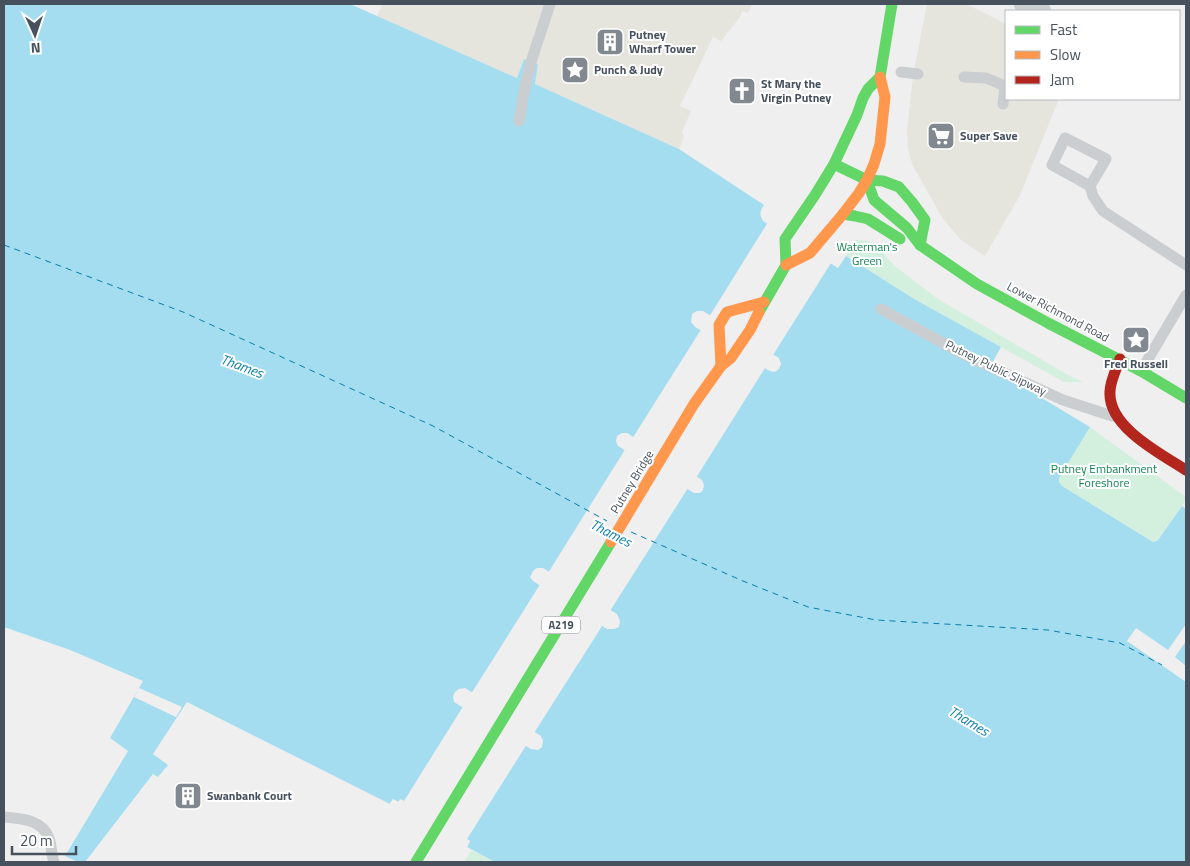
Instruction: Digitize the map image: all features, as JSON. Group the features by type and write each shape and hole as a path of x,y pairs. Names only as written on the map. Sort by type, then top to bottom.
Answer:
{"main road":[{"path":"880,77 868,89 834,164 786,239 786,265 810,253 859,193 874,164 880,140 885,97 880,77 892,4"},
{"path":"834,164 867,180 882,181 899,187 924,220 920,245"},
{"name":"Lower Richmond Road","path":"867,180 874,200 907,228 920,245"},
{"name":"Lower Richmond Road","path":"843,214 871,221 894,237 920,245 977,284 1048,323 1120,359 1186,398"},
{"name":"Putney Bridge","path":"416,862 694,404 721,366 731,358 750,330 786,265"},
{"path":"721,366 719,325 727,312 764,302"},
{"path":"1120,359 1110,386 1110,404 1116,418 1134,435 1186,470"}],"street":[{"path":"1025,4 1038,10"}],"lane":[{"path":"519,121 531,62 550,4"},
{"path":"901,72 918,74"},
{"path":"964,77 986,78 1004,86 1003,104"},
{"path":"1090,186 1106,159 1065,138 1052,165 1090,186 1093,196 1103,211 1186,265"},
{"path":"1141,371 1186,294"},
{"name":"Putney Public Slipway","path":"881,309 972,358 1063,400 1116,418"},
{"path":"4,817 25,820 41,825 49,838 54,862"}],"shaded area":[{"path":"383,4 752,4 748,13 742,11 740,17 721,41 713,37 680,106 691,111 682,132 684,137 679,149 535,84 538,64 524,59 517,78 377,16"},
{"path":"927,4 966,4 1005,24 1005,100 1059,100 1020,195 985,256 961,240 943,219 913,166 908,150 907,130 913,76"}],"green space":[{"name":"Waterman's Green","path":"857,240 868,241 877,245 896,267 938,299 1083,382 1064,382 916,300 846,256 854,243 852,242"},
{"name":"Putney Embankment Foreshore","path":"1090,427 1186,497 1186,500 1158,540 1153,542 1062,486 1059,482 1059,478"},
{"path":"471,850 495,862 464,862"}],"water":[{"name":"Thames","path":"4,4 350,4 517,78 524,59 538,64 535,84 679,149 764,205 760,213 763,221 838,268 846,256 916,300 1001,347 990,367 1090,427 1059,478 1062,486 1153,542 1158,540 1182,506 1186,509 1186,862 495,862 467,847 470,841 393,799 390,804 187,702 153,754 168,765 158,777 153,774 85,862 78,862 65,856 128,751 110,738 143,681 70,650 4,627","holes":["697,311 703,311 779,358 781,364 779,369 775,372 770,371 695,327 691,322 692,314","627,433 702,480 703,490 700,493 694,493 618,446 617,436","537,568 543,568 617,614 620,621 619,627 607,629 533,581 530,577","465,688 541,736 543,741 542,747 538,750 531,749 454,702 453,696 459,689"]}],"pier":[{"path":"768,222 835,264 831,263 773,355 777,357 776,359 705,315 709,317"},
{"path":"702,328 770,368 768,370 765,368 696,478 698,481 632,439"},
{"path":"626,448 693,489 688,488 610,611 613,614 543,571 548,573"},
{"path":"541,583 604,623 534,733 537,737 467,692 471,694"},
{"path":"1186,624 1186,641 1175,657 1186,666 1186,682 1127,641 1136,628 1168,650"},
{"path":"139,688 182,707 176,717 134,697"},
{"path":"464,705 531,746 527,744 467,839 470,841 467,847 471,850 470,852 465,848 467,842 394,802 391,806 388,806 393,799 398,802 400,799 404,801"}],"ferry route":[{"path":"4,245 183,312 433,426 607,521"},
{"path":"631,532 808,607 876,620 1048,630 1120,643 1162,665"}],"traffic: fast":[{"path":"759,312 786,265 785,239 834,164 863,98 868,89 880,77 892,4"},
{"path":"834,164 867,180 883,181 899,187 925,220 920,245"},
{"path":"867,180 874,200 907,228 920,245 977,284 1141,371 1186,398"},
{"path":"843,214 868,219 900,239"},
{"path":"416,862 611,542"}],"traffic: slow":[{"path":"786,265 810,253 843,214 867,180 880,144 885,97 880,77"},
{"path":"721,366 719,325 727,312 764,302"},
{"path":"611,542 694,404 721,366 731,358 750,330 759,312"}],"traffic: jam":[{"path":"1120,359 1110,388 1112,405 1118,417 1127,428 1150,448 1186,470"}],"place":[{"name":"Putney Wharf Tower","path":"610,42"},
{"name":"Punch & Judy","path":"575,70"},
{"name":"St Mary the Virgin Putney","path":"742,91"},
{"name":"Super Save","path":"941,136"},
{"name":"Fred Russell","path":"1136,340"},
{"name":"Swanbank Court","path":"188,796"}]}
